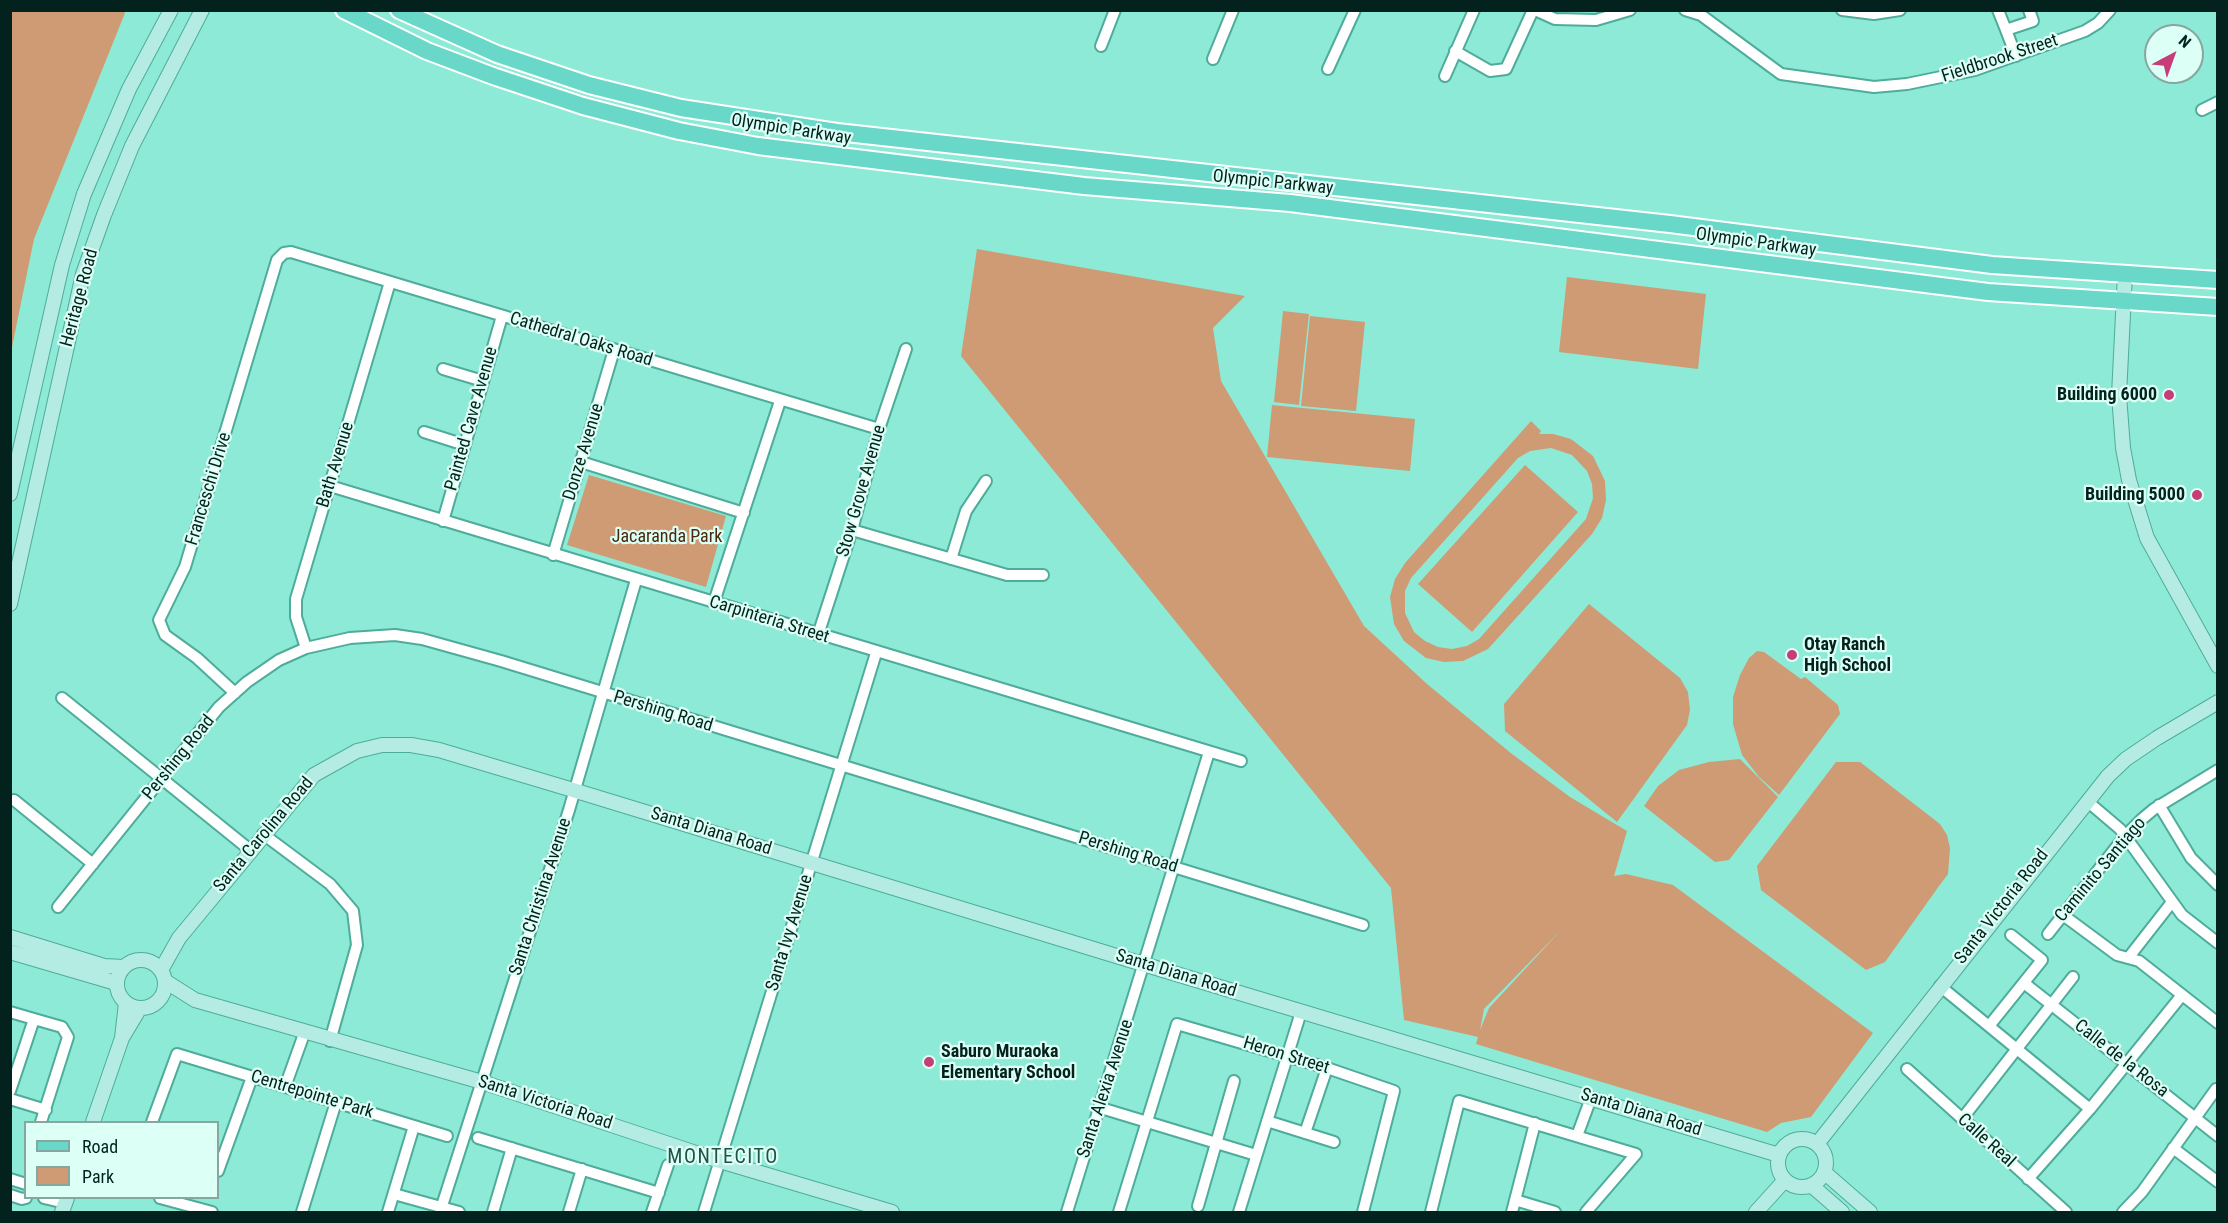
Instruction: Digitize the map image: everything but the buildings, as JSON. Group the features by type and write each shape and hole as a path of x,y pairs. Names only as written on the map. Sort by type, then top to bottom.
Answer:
{"main road":[{"name":"Olympic Parkway","path":"345,10 427,51 515,84 583,106 679,131 758,146 1084,186 1290,203 1988,292 2217,307"},
{"name":"Olympic Parkway","path":"399,10 497,54 589,85 681,108 837,132 1538,209 1992,265 2217,280"},
{"path":"1537,234 1538,209"}],"street":[{"name":"Heritage Road","path":"10,494 62,265 84,194 129,89 171,10"},
{"name":"Heritage Road","path":"10,604 83,274 132,146 202,10"},
{"path":"1101,46 1115,10"},
{"path":"1213,59 1233,10"},
{"path":"1328,69 1355,10"},
{"path":"1445,76 1474,10"},
{"path":"1455,51 1490,71 1506,69 1534,10 1556,19 1596,20 1630,10"},
{"name":"Fieldbrook Street","path":"1685,10 1701,15 1781,74 1875,87 1954,76 2016,56 2085,32 2098,23 2109,10"},
{"path":"1842,10 1874,14 1900,10"},
{"path":"1998,10 2016,56"},
{"path":"2006,30 2033,21 2029,10"},
{"path":"2202,110 2217,102"},
{"name":"Cathedral Oaks Road","path":"284,253 291,252 879,429"},
{"name":"Franceschi Drive","path":"235,693 197,658 165,635 159,620 185,567 278,260 284,253"},
{"path":"2125,274 2119,395 2123,448 2129,480 2147,538 2217,666"},
{"name":"Bath Avenue","path":"306,648 296,617 296,599 390,282"},
{"name":"Painted Cave Avenue","path":"443,521 502,316"},
{"name":"Stow Grove Avenue","path":"818,635 852,530 879,429 906,349"},
{"name":"Donze Avenue","path":"553,555 614,350"},
{"path":"443,369 483,381"},
{"path":"714,602 780,400"},
{"path":"424,432 465,445"},
{"path":"581,462 744,513"},
{"path":"951,559 966,511 986,481"},
{"name":"Carpinteria Street","path":"330,486 876,653 1241,761"},
{"path":"852,530 1007,575 1043,575"},
{"name":"Santa Christina Avenue","path":"441,1210 573,790 636,580"},
{"name":"Pershing Road","path":"58,907 219,707 235,693 279,660 306,648 360,637 395,636 422,639 1364,925"},
{"name":"Santa Ivy Avenue","path":"704,1212 876,653"},
{"path":"62,698 250,850"},
{"name":"Santa Victoria Road","path":"1817,1144 2087,801 2126,759 2217,702"},
{"name":"Santa Carolina Road","path":"163,975 179,938 263,834 314,775 342,757 382,745 411,745 439,750 573,790"},
{"path":"1144,965 1209,752"},
{"name":"Caminito Santiago","path":"2048,934 2125,836 2160,806 2216,774"},
{"name":"Santa Diana Road","path":"573,790 1144,965 1779,1155"},
{"path":"14,800 93,864"},
{"path":"2087,801 2125,836 2182,915 2217,943"},
{"path":"2160,806 2192,858 2217,885"},
{"path":"263,834 330,884 353,910 357,945 330,1041"},
{"path":"2129,957 2172,902"},
{"path":"2064,915 2108,949 2129,957 2216,1020"},
{"path":"1989,1026 2042,960 2011,936"},
{"path":"10,937 104,966 124,967"},
{"name":"Santa Carolina Road","path":"148,961 172,940 179,938"},
{"path":"10,952 116,983"},
{"path":"135,960 148,961 163,975 161,998 152,1006 140,1008 126,1003 121,998 116,983 124,967 135,960"},
{"name":"Santa Alexia Avenue","path":"1067,1212 1144,965"},
{"name":"Santa Victoria Road","path":"163,975 195,1000 303,1034 482,1082 720,1161 892,1212"},
{"path":"1962,1119 2073,977"},
{"name":"Calle de la Rosa","path":"2024,983 2217,1136"},
{"path":"1940,986 2090,1109"},
{"path":"2028,1179 2090,1109 2182,995"},
{"name":"Santa Victoria Road","path":"161,998 186,1002 195,1000"},
{"path":"122,1038 126,1003"},
{"path":"93,1121 122,1038 140,1008"},
{"path":"10,1012 62,1027 68,1037 41,1121"},
{"path":"1239,1212 1300,1012"},
{"path":"11,1086 34,1019"},
{"name":"Heron Street","path":"1147,1122 1177,1024 1327,1068 1394,1091 1363,1212"},
{"path":"285,1087 303,1034"},
{"name":"Centrepointe Park","path":"152,1121 177,1054 447,1136"},
{"path":"1305,1133 1327,1068"},
{"name":"Calle Real","path":"1907,1069 2066,1212"},
{"path":"219,1168 252,1077"},
{"path":"1198,1206 1234,1081"},
{"path":"2123,1212 2142,1192 2216,1089"},
{"path":"1577,1136 1591,1098"},
{"path":"10,1099 46,1110"},
{"path":"1431,1212 1459,1101 1636,1154 1586,1212"},
{"path":"302,1212 336,1102"},
{"path":"1101,1108 1256,1155"},
{"path":"1267,1121 1334,1142"},
{"path":"1119,1212 1147,1122"},
{"path":"1512,1212 1535,1123"},
{"path":"388,1212 414,1126"},
{"path":"478,1138 658,1193"},
{"path":"1795,1140 1817,1144 1825,1157 1824,1172 1811,1185 1797,1186 1785,1180 1779,1168 1779,1155 1788,1143 1795,1140"},
{"path":"493,1212 513,1148"},
{"path":"2173,1148 2217,1182"},
{"path":"652,1212 668,1165"},
{"path":"569,1212 582,1169"},
{"path":"1824,1172 1870,1212"},
{"path":"1756,1212 1785,1180"},
{"path":"1811,1185 1842,1212"},
{"path":"394,1194 441,1210 459,1212"},
{"path":"50,1199 64,1204"},
{"path":"167,1199 207,1211"},
{"path":"1515,1200 1555,1212"}],"green space":[{"path":"11,10 122,10 125,13 34,239 11,352"},
{"path":"977,249 1245,296 1213,328 1221,381 1364,626 1427,684 1512,754 1570,797 1627,831 1614,876 1626,874 1673,885 1873,1033 1811,1117 1781,1123 1767,1132 1476,1044 1478,1037 1404,1020 1391,888 961,356","holes":["1562,929 1489,1008 1480,1030 1484,1009"]},
{"path":"1567,277 1706,294 1698,369 1559,352"},
{"path":"1283,311 1309,314 1299,405 1274,402"},
{"path":"1310,316 1365,322 1356,411 1301,406"},
{"path":"1272,405 1415,419 1410,471 1267,457"},
{"path":"1531,421 1541,431 1539,434 1553,434 1571,439 1593,456 1605,481 1606,500 1602,518 1592,534 1488,649 1463,661 1444,662 1426,658 1404,641 1394,624 1390,597 1395,579 1405,563","holes":["1551,448 1572,455 1587,471 1592,484 1593,498 1586,519 1479,639 1467,646 1452,649 1438,647 1425,641 1414,632 1405,613 1405,591 1411,578 1518,458 1530,451"]},
{"path":"1525,465 1578,512 1472,632 1418,584"},
{"name":"Jacaranda Park","path":"589,475 726,516 706,587 567,545"},
{"path":"1589,604 1680,678 1688,692 1690,710 1687,725 1617,822 1505,731 1504,704"},
{"path":"1757,651 1764,652 1801,679 1805,677 1838,705 1840,714 1779,795 1759,777 1742,755 1733,724 1733,697 1740,675 1749,658"},
{"path":"1740,759 1778,797 1729,860 1715,862 1644,806 1658,786 1679,770 1709,762"},
{"path":"1836,762 1860,762 1940,824 1947,835 1950,848 1948,874 1885,962 1866,970 1761,890 1757,866"}],"place":[{"name":"Building 6000","path":"2169,395"},
{"name":"Building 5000","path":"2197,495"},
{"name":"Otay Ranch High School","path":"1792,655"},
{"name":"Saburo Muraoka Elementary School","path":"929,1062"}],"district":[{"name":"MONTECITO","path":"723,1158"}]}
